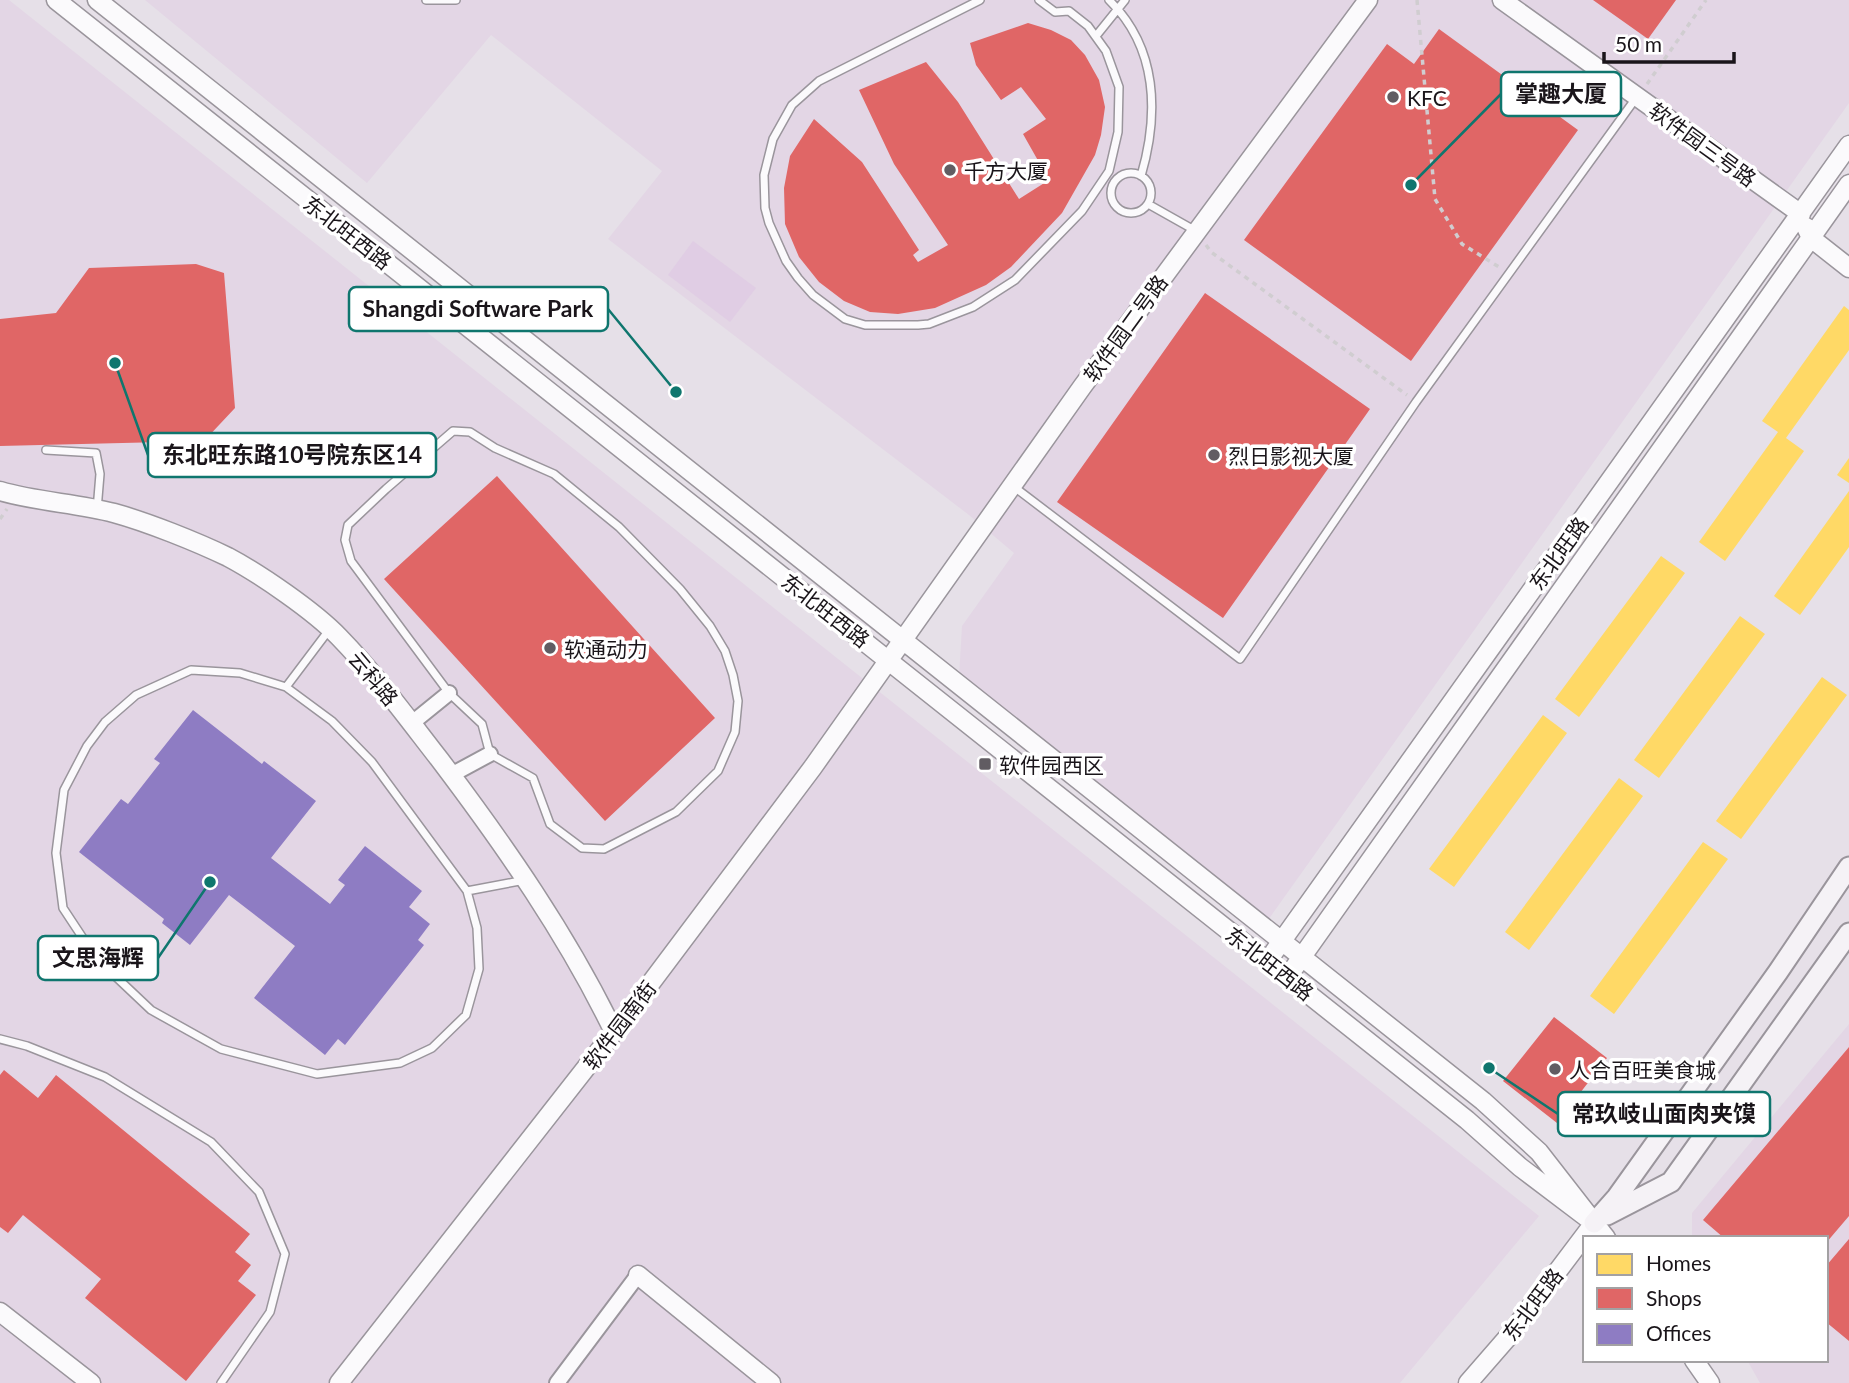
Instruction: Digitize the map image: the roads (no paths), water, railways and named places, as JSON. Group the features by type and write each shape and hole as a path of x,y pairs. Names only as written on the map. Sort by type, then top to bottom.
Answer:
{"main road":[{"name":"东北旺路","path":"1600,1230 1617,1198 1778,972 1849,867"},
{"name":"东北旺路","path":"1600,1230 1624,1204 1671,1182 1849,933"}],"street":[{"name":"东北旺西路","path":"56,0 1288,977 1600,1230"},
{"name":"东北旺西路","path":"97,0 1483,1101 1539,1152 1600,1230"},
{"name":"软件园二号路","path":"890,661 1082,387 1368,0"},
{"name":"软件园三号路","path":"1502,0 1801,214"},
{"name":"东北旺路","path":"1267,961 1849,145"},
{"name":"东北旺路","path":"1288,977 1849,184"},
{"path":"1801,214 1811,237 1849,268"},
{"name":"云科路","path":"0,491 127,518 228,558 293,599 339,636 412,723 525,880 593,988 614,1032"},
{"name":"软件园南街","path":"339,1383 614,1032 890,661"},
{"path":"412,723 449,693"},
{"path":"451,775 490,754"},
{"name":"东北旺路","path":"1468,1383 1583,1250"},
{"path":"556,1383 638,1275 771,1383"},
{"path":"0,1312 91,1383"},
{"path":"1695,1362 1710,1383"}],"lane":[{"path":"426,0 456,0"},
{"path":"980,0 819,81 792,105 774,139 764,175 765,208 769,223 792,269 813,295 845,319 865,326 929,324 973,307 1015,280 1082,211 1109,171 1118,132 1119,88 1106,51 1088,26 1069,11 1055,12 1039,0"},
{"path":"1109,0 1118,8 1139,40 1148,66 1152,120 1140,176"},
{"path":"1096,36 1125,0"},
{"path":"1013,485 1240,659 1416,402 1637,97"},
{"path":"1123,175 1140,176 1151,191 1148,204 1131,213 1118,208 1112,197 1114,183 1123,175"},
{"path":"1103,179 1114,183"},
{"path":"1148,204 1197,232"},
{"path":"453,431 470,432 495,448 554,474 619,527 680,589 710,626 725,651 738,701 735,732 718,771 676,812 604,849 582,848 550,824 533,778 490,754 482,724 449,693 351,561 345,540 348,525 356,516 453,431"},
{"path":"46,450 96,453 100,474 97,510"},
{"path":"286,687 329,629"},
{"path":"191,670 240,673 286,687 332,721 372,762 467,891 477,928 479,969 466,1015 432,1048 400,1063 317,1074 221,1049 151,1010 96,958 64,908 56,853 64,790 87,746 106,722 136,695 191,670"},
{"path":"467,891 525,880"},
{"path":"0,1040 27,1046 106,1077 211,1142 258,1192 285,1254 270,1311 221,1383"}],"place":[{"name":"KFC","path":"1393,97"},
{"name":"千方大厦","path":"950,170"},
{"name":"掌趣大厦","path":"1411,185"},
{"name":"东北旺东路10号院东区14","path":"115,363"},
{"name":"Shangdi Software Park","path":"676,392"},
{"name":"烈日影视大厦","path":"1214,455"},
{"name":"软通动力","path":"550,648"},
{"name":"软件园西区","path":"985,764"},
{"name":"文思海辉","path":"210,882"},
{"name":"常玖岐山面肉夹馍","path":"1489,1068"},
{"name":"人合百旺美食城","path":"1555,1069"}]}
